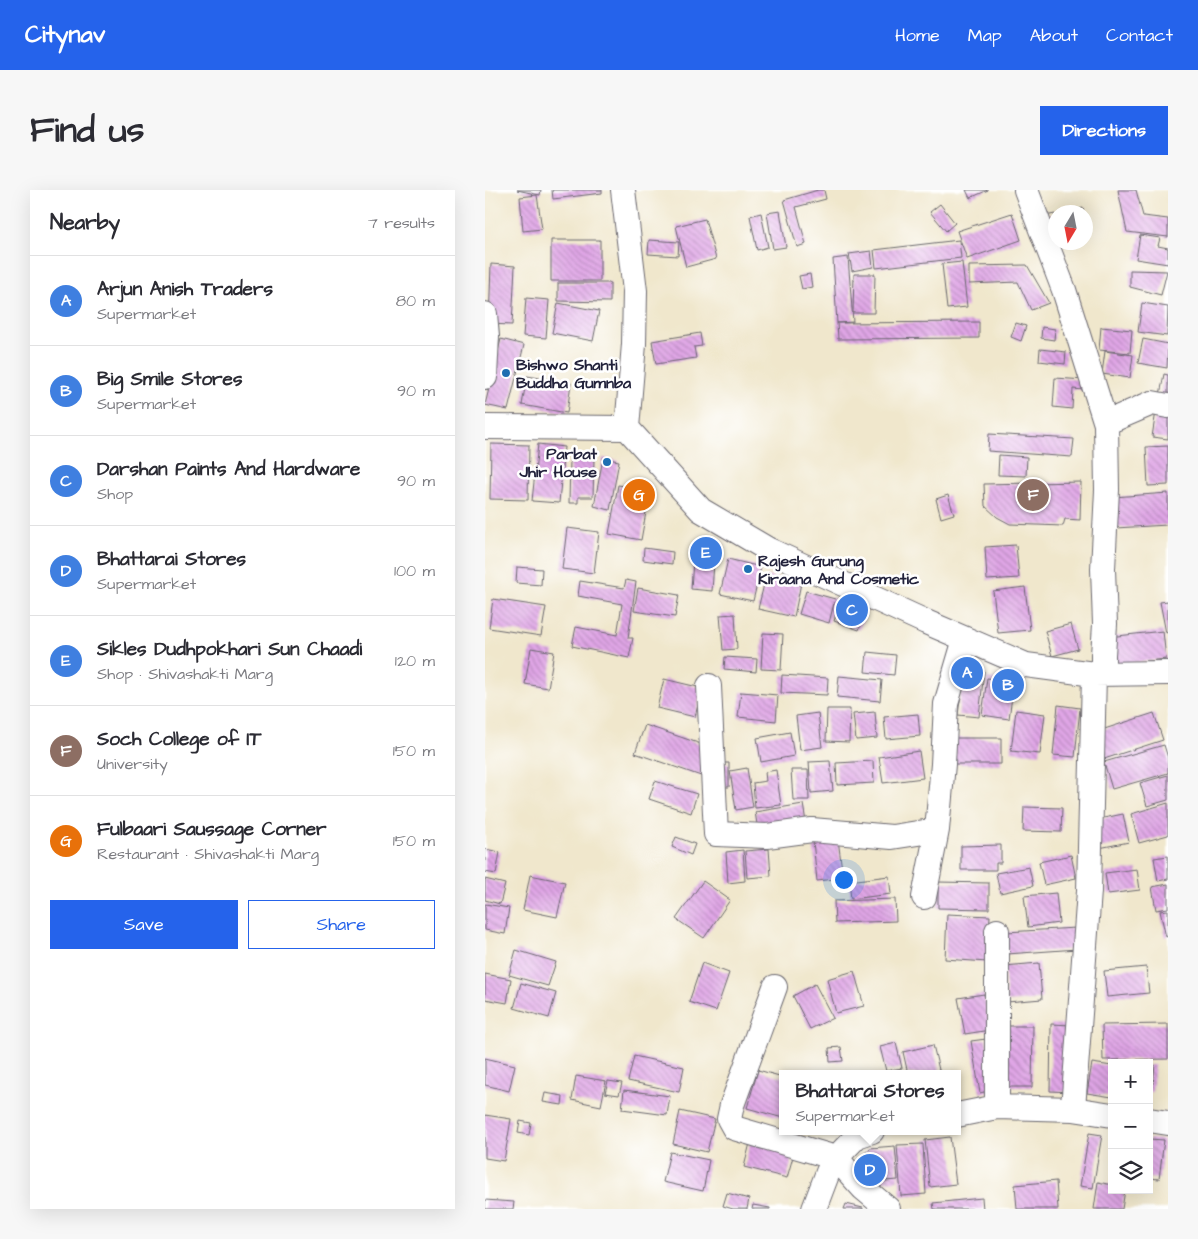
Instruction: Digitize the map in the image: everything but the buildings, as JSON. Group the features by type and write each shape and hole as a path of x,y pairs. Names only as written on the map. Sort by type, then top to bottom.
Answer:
{"street":[{"path":"623,190 635,291 627,428"},
{"path":"1026,190 1064,290 1106,424 1107,490 1103,569 1105,624 1103,655 1093,700 1089,891 1073,1109"},
{"path":"485,314 487,336 485,377"},
{"path":"1106,424 1152,403 1168,406"},
{"path":"488,421 627,428 701,510 769,550 1026,665 1099,674 1168,673"},
{"path":"924,897 937,830 946,704 965,639"},
{"path":"709,686 716,834 767,836 812,830 892,837 937,830"},
{"path":"997,931 997,1107"},
{"path":"775,987 732,1105 729,1119 734,1128 836,1158 863,1188 888,1209"},
{"path":"961,1113 997,1107 1073,1109 1108,1114"},
{"path":"1153,1121 1168,1123"},
{"path":"815,1209 828,1172 836,1158 860,1135"}],"place":[{"name":"Bishwo Shanti Buddha Gumnba","path":"506,373"},
{"name":"Parbat Jhir House","path":"607,462"},
{"name":"Fulbaari Saussage Corner","path":"639,495"},
{"name":"Soch College of IT","path":"1033,495"},
{"name":"Sikles Dudhpokhari Sun Chaadi","path":"706,553"},
{"name":"Rajesh Gurung Kiraana And Cosmetic","path":"748,569"},
{"name":"Darshan Paints And Hardware","path":"852,610"},
{"name":"Arjun Anish Traders","path":"967,673"},
{"name":"Big Smile Stores","path":"1008,685"},
{"name":"Bhattarai Stores","path":"870,1170"}]}
